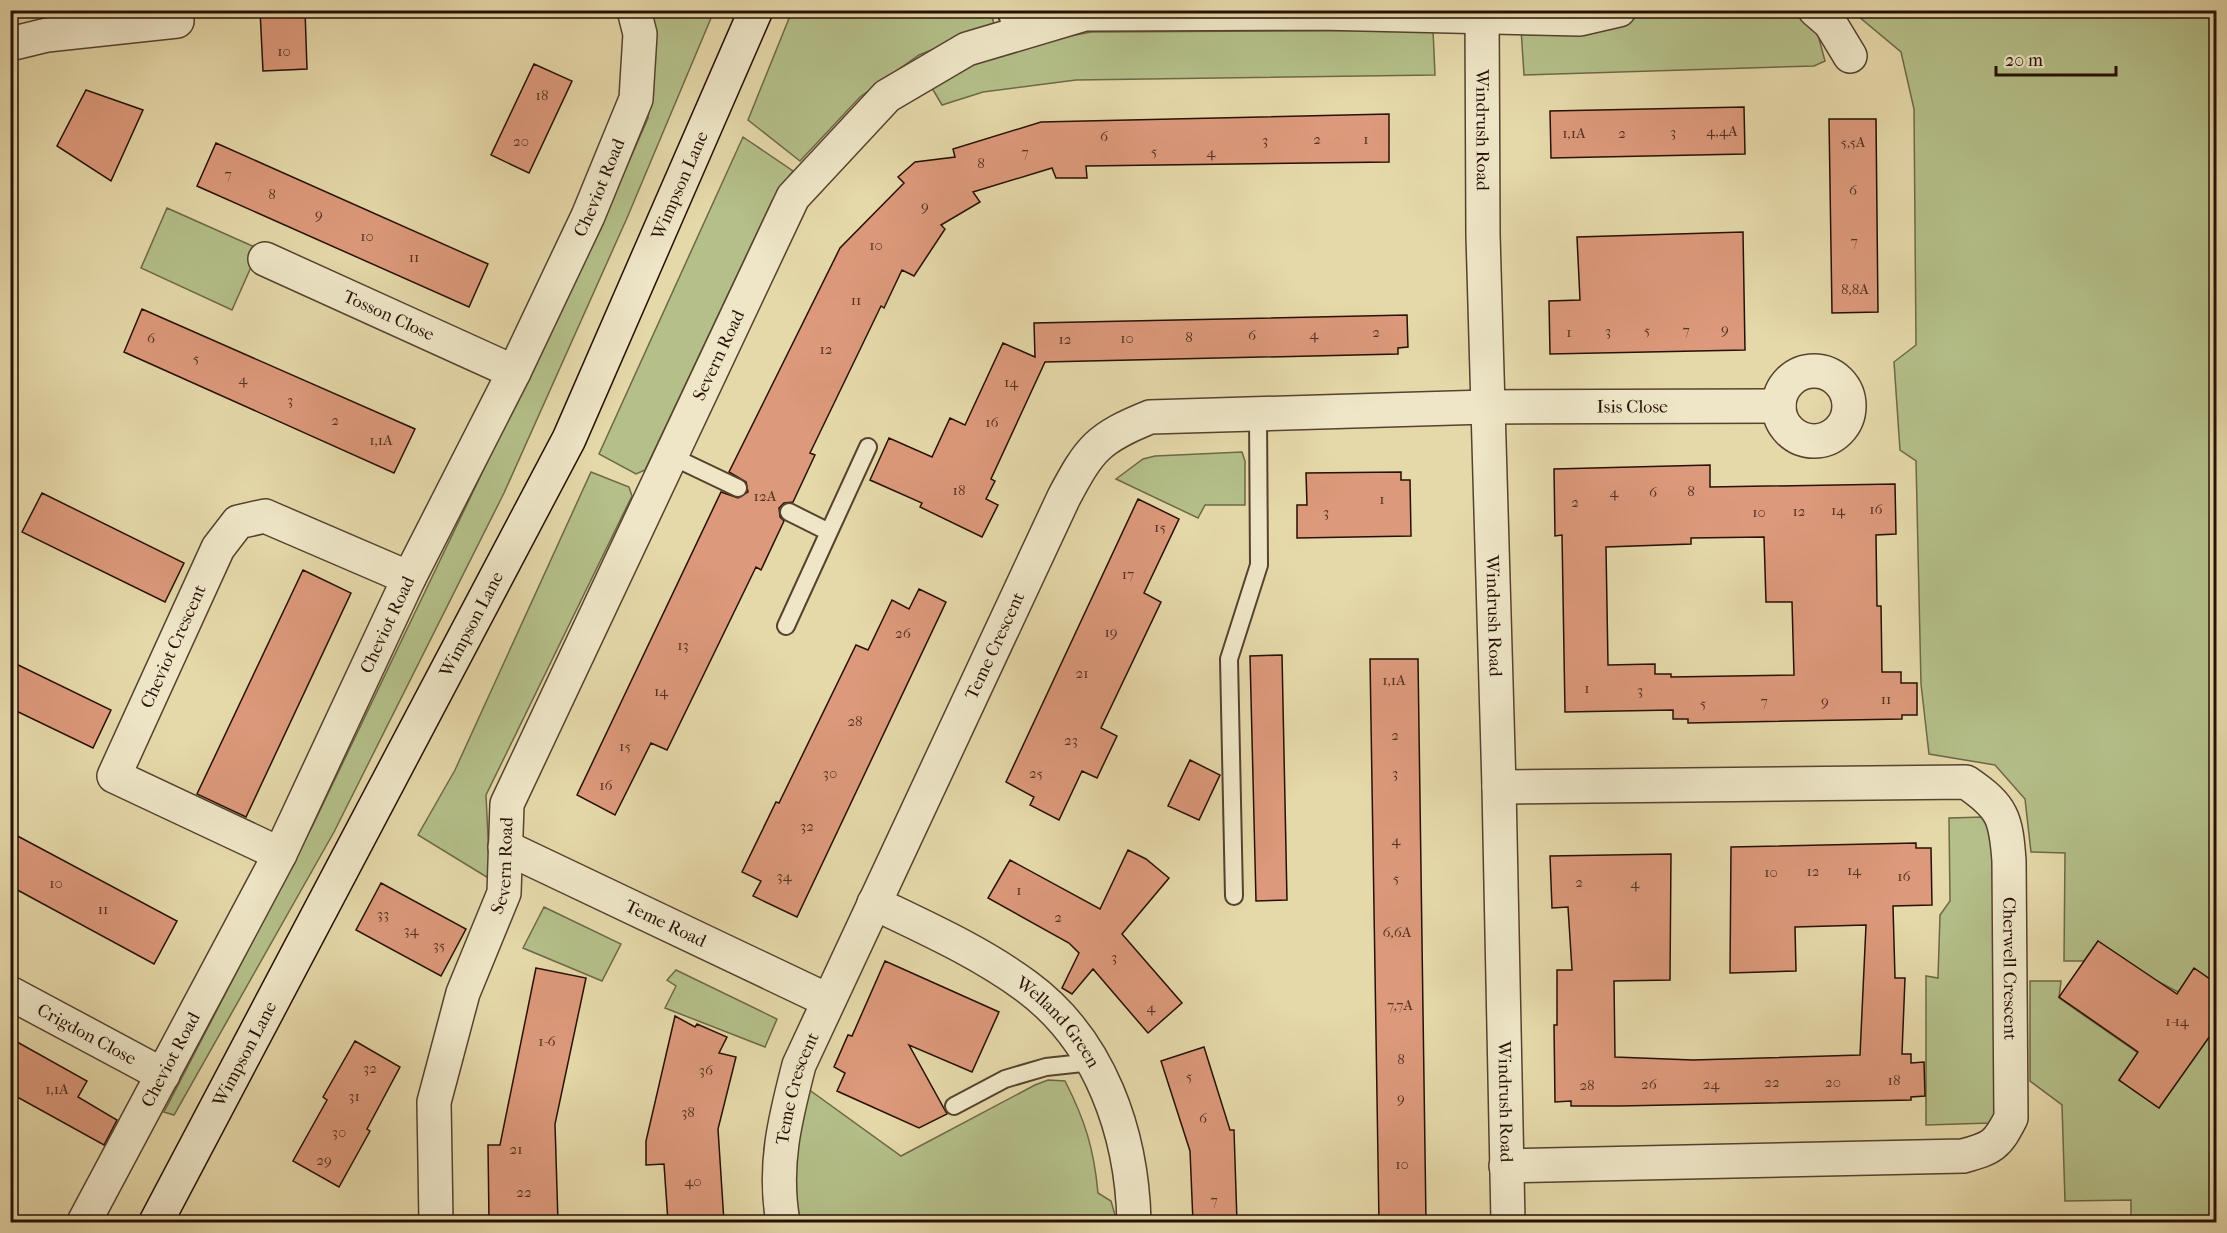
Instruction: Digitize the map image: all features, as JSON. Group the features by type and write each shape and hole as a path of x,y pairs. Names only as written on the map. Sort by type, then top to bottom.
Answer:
{"street":[{"name":"Cheviot Road","path":"84,1222 280,854 409,578 514,372 588,216 636,99 640,34 634,10"},
{"name":"Wimpson Lane","path":"156,1222 569,439 756,10"},
{"name":"Severn Road","path":"436,1222 434,1102 463,993 504,893 507,804 793,197 887,96 1009,23 1085,14 1481,13 1580,19 1619,10"},
{"path":"1815,10 1830,23 1850,56"},
{"name":"Windrush Road","path":"1481,13 1486,407 1499,786 1508,1222"},
{"path":"10,44 47,35 177,21"},
{"name":"Tosson Close","path":"265,259 514,372"},
{"name":"Isis Close","path":"1486,407 1779,406"},
{"name":"Teme Crescent","path":"783,1222 778,1191 782,1130 799,1065 1084,459 1113,433 1150,417 1486,407"},
{"name":"Cheviot Crescent","path":"280,854 114,776 218,548 238,522 265,516 409,578"},
{"name":"Cherwell Crescent","path":"1499,786 1966,782 1991,799 2007,828 2009,861 2011,1118 2001,1139 1983,1151 1963,1156 1506,1166"},
{"name":"Teme Road","path":"505,847 828,1000"},
{"name":"Welland Green","path":"874,903 951,941 1027,987 1073,1031 1106,1085 1123,1137 1133,1184 1134,1222"},
{"name":"Crigdon Close","path":"10,993 163,1075"}],"lane":[{"path":"1234,897 1229,659 1259,565 1258,414"},
{"path":"786,626 868,447"},
{"path":"671,456 738,488"},
{"path":"789,512 829,531"},
{"path":"954,1106 1005,1079 1046,1067 1092,1062"}],"green space":[{"path":"651,11 714,11 627,218 504,493 334,832 174,1115 164,1112 312,827 603,221 648,118 654,70"},
{"path":"792,11 991,11 994,25 919,55 860,97 800,161 748,120"},
{"path":"1662,11 1791,11 1817,31 1825,61 1814,66 1524,75 1521,29 1586,29"},
{"path":"1852,11 2216,11 2216,984 2178,992 2157,981 2098,941 2084,961 2064,961 2065,853 2031,852 2025,799 1995,765 1929,754 1921,684 1916,461 1900,450 1894,362 1916,345 1914,109 1901,52"},
{"path":"1433,30 1435,75 1076,80 983,92 942,105 929,83 1008,53 1091,32"},
{"path":"743,137 793,171 772,201 645,470 636,474 599,454"},
{"path":"167,208 259,249 232,310 141,268"},
{"path":"1242,452 1245,461 1245,505 1205,505 1198,518 1116,479 1143,459 1155,456"},
{"path":"591,472 629,487 632,496 486,795 490,879 418,835 455,770"},
{"path":"1984,817 1993,831 1994,1120 1991,1123 1926,1125 1926,976 1938,978 1940,915 1950,901 1949,818"},
{"path":"544,907 621,944 602,981 523,948"},
{"path":"676,970 777,1019 765,1047 665,1008 676,986 667,980"},
{"path":"2030,981 2061,981 2059,998 2138,1053 2119,1080 2159,1108 2216,1026 2216,1222 2131,1222 2131,1200 2065,1201 2062,1105 2030,1081"},
{"path":"1048,1080 1065,1081 1072,1095 1091,1149 1098,1193 1111,1201 1117,1222 796,1222 793,1152 808,1089 901,1156"}],"building":[{"path":"260,10 305,10 307,69 263,71"},
{"path":"534,64 572,81 529,173 491,155"},
{"path":"86,90 143,110 111,181 57,146"},
{"path":"1744,107 1745,154 1551,158 1550,111"},
{"path":"1389,114 1389,162 1086,166 1087,178 1056,178 1052,168 973,192 980,202 941,225 945,229 914,276 902,270 884,308 881,306 810,453 815,455 793,502 784,503 779,508 780,517 784,521 761,570 756,567 667,750 651,743 615,815 577,795 721,492 738,498 748,492 746,482 729,472 840,248 904,183 898,177 915,162 955,157 953,149 1041,122"},
{"path":"1829,119 1876,119 1878,312 1832,313"},
{"path":"216,143 488,264 469,307 197,186"},
{"path":"1743,232 1745,350 1550,354 1549,301 1580,300 1577,237"},
{"path":"142,309 415,429 394,473 124,352"},
{"path":"1407,315 1408,347 1398,348 1398,354 1045,362 991,479 995,481 986,499 998,505 982,537 920,507 922,503 870,480 889,438 932,457 950,418 965,425 1003,343 1035,357 1034,323"},
{"path":"1710,465 1710,487 1895,484 1896,534 1876,535 1877,606 1881,606 1882,672 1901,672 1901,683 1917,683 1917,715 1902,715 1902,719 1688,723 1688,719 1673,719 1673,710 1565,712 1562,535 1555,536 1554,469","holes":["1764,537 1766,602 1792,602 1794,675 1671,677 1671,674 1655,674 1655,664 1608,665 1606,547 1691,544 1691,538"]},
{"path":"1401,472 1401,480 1410,480 1411,536 1297,538 1297,505 1307,505 1306,473"},
{"path":"42,493 184,563 165,602 22,532"},
{"path":"1138,499 1179,519 1144,593 1161,602 1101,728 1117,736 1097,778 1082,771 1059,820 1030,805 1034,797 1006,782"},
{"path":"303,570 351,593 246,817 197,794"},
{"path":"919,589 946,602 797,917 753,896 761,881 742,872 776,802 779,803 856,645 868,650 892,600 909,609"},
{"path":"1282,655 1287,900 1256,901 1250,656"},
{"path":"1370,659 1418,659 1426,1222 1379,1222"},
{"path":"10,661 111,710 93,748 10,708"},
{"path":"1190,760 1220,775 1199,820 1168,806"},
{"path":"10,832 177,921 154,964 10,886"},
{"path":"1916,843 1916,848 1931,848 1932,905 1893,906 1895,978 1905,978 1902,1054 1911,1054 1911,1063 1924,1062 1925,1096 1911,1097 1911,1100 1619,1106 1571,1106 1571,1101 1555,1102 1554,1025 1557,1025 1557,970 1572,970 1568,907 1552,908 1550,856 1671,854 1670,980 1614,981 1615,1057 1693,1060 1860,1055 1866,925 1795,927 1796,971 1730,973 1731,847"},
{"path":"1128,850 1146,859 1169,878 1122,934 1182,1003 1148,1033 1093,969 1072,994 1062,988 1079,953 1069,943 988,898 1010,860 1100,909"},
{"path":"381,883 466,929 441,976 356,930"},
{"path":"2098,941 2177,994 2194,968 2217,984 2217,1026 2159,1108 2119,1080 2138,1052 2059,997"},
{"path":"885,961 999,1012 972,1072 909,1045 947,1114 919,1128 837,1091 845,1073 834,1067 848,1035 852,1036"},
{"path":"536,968 586,978 555,1124 558,1222 489,1222 488,1145 500,1145"},
{"path":"675,1016 695,1027 697,1024 727,1037 719,1053 736,1057 718,1129 724,1222 668,1222 664,1164 646,1165 646,1141"},
{"path":"10,1038 87,1081 78,1097 117,1120 104,1145 10,1093"},
{"path":"355,1041 400,1067 367,1129 370,1131 339,1187 293,1161 327,1100 323,1097"},
{"path":"1204,1047 1230,1130 1234,1130 1237,1222 1193,1222 1190,1151 1161,1061"}]}
